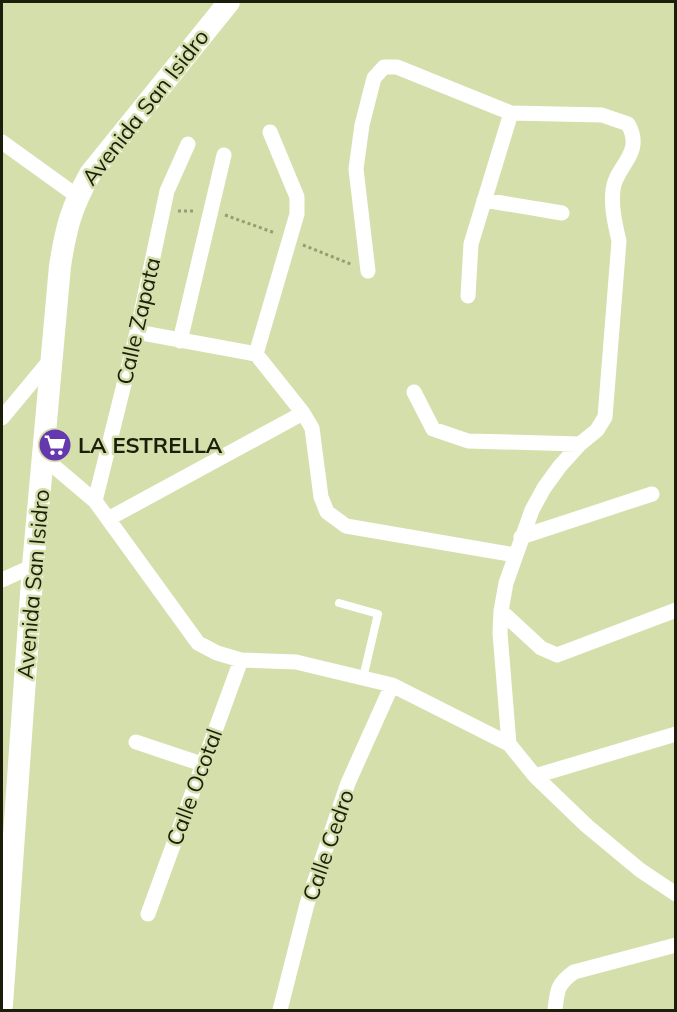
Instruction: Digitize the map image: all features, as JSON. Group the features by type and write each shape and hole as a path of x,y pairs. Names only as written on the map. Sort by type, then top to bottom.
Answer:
{"main road":[{"name":"Avenida San Isidro","path":"2,1005 33,566 60,266 66,226 77,196 90,174 229,2"}],"street":[{"path":"368,271 356,169 362,125 374,78 384,67 398,67 511,113 602,115 628,124 634,134 632,152 612,187 613,213 619,242 605,417 597,430 580,444 544,488 521,537 506,583 500,633 509,744"},
{"path":"468,296 471,244 511,113"},
{"path":"256,354 297,214 297,197 270,132"},
{"path":"2,142 77,196"},
{"name":"Calle Zapata","path":"95,501 137,332 168,191 188,144"},
{"path":"180,341 224,155"},
{"path":"484,200 562,213"},
{"path":"137,332 256,354 303,413 312,428 321,497 327,512 346,526 515,555"},
{"path":"2,418 51,359"},
{"path":"414,392 434,429 468,441 580,444"},
{"path":"108,519 303,413"},
{"path":"43,457 95,501 198,643 217,653 241,660 296,662 392,685 509,744 535,776 587,826 640,870 675,894"},
{"path":"521,537 652,494"},
{"path":"2,580 33,566"},
{"path":"501,611 541,648 557,655 675,610"},
{"name":"Calle Ocotal","path":"148,914 241,660"},
{"name":"Calle Cedro","path":"280,1011 307,904 348,783 392,685"},
{"path":"535,776 675,734"},
{"path":"136,742 202,764"},
{"path":"555,1011 557,993 562,981 574,972 675,945"}],"lane":[{"path":"339,603 378,614 363,678"}],"path":[{"path":"163,212 211,210 368,271"}],"place":[{"name":"LA ESTRELLA","path":"55,445"}]}
